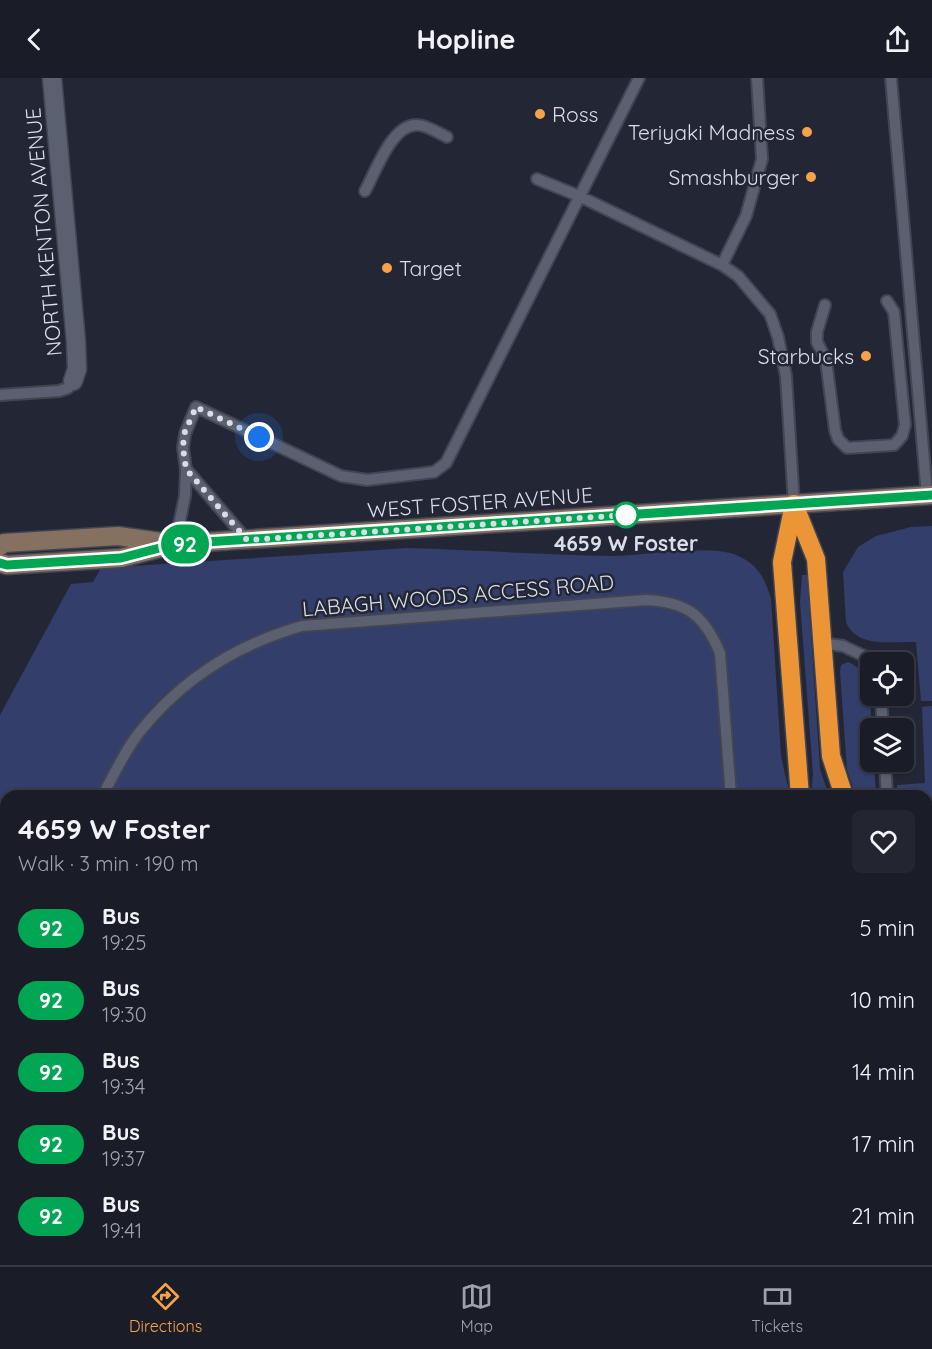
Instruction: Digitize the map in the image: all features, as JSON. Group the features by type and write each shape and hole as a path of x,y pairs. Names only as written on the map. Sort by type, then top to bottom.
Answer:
{"highway":[{"path":"794,504 816,559 831,756 842,790"},
{"path":"794,504 782,561 800,790"}],"main road":[{"name":"WEST FOSTER AVENUE","path":"0,546 4,543 118,536 175,544 929,495"},
{"name":"WEST FOSTER AVENUE","path":"0,563 7,565 121,558 175,544"}],"street":[{"name":"NORTH KENTON AVENUE","path":"52,78 76,342 77,369 73,381"}],"lane":[{"path":"175,544 185,496 184,434 196,407 341,476 367,480 434,472 446,463 639,78"},
{"path":"722,265 746,216 762,159 757,78"},
{"path":"891,78 929,495"},
{"path":"365,191 393,138 405,126 419,125 447,137"},
{"path":"537,179 579,196 722,265 738,276 770,314 786,376 794,504"},
{"path":"825,305 817,332 818,342 826,360 838,439 847,448 894,445 902,436 905,425 894,312 887,301"},
{"path":"0,395 59,391 68,388 73,381"},
{"path":"186,469 247,540"},
{"name":"LABAGH WOODS ACCESS ROAD","path":"106,790 142,729 180,689 208,667 250,644 278,633 302,626 646,600 668,601 686,607 712,633 720,652 731,790"},
{"path":"821,643 843,646 860,654"},
{"path":"886,772 887,790"}],"shaded area":[{"path":"932,526 932,701 921,701 916,642 876,642 851,631 846,622 843,572 858,547 876,536 911,527"},
{"path":"408,548 613,556 693,550 736,555 755,567 763,578 771,598 781,756 789,790 0,790 0,715 71,584 93,582 101,568"},
{"path":"802,575 807,575 820,769 827,790 812,790 813,774 800,602"},
{"path":"848,662 860,670 860,706 871,706 871,711 871,718 860,718 860,772 875,772 876,790 854,790 847,770 841,665"},
{"path":"932,706 932,790 897,790 897,785 925,783 922,707"}],"bus line":[{"name":"92","path":"0,563 7,565 121,558 175,544 932,495"}],"place":[{"name":"Ross","path":"540,114"},
{"name":"Teriyaki Madness","path":"807,132"},
{"name":"Smashburger","path":"811,177"},
{"name":"Target","path":"387,268"},
{"name":"Starbucks","path":"866,356"},
{"name":"4659 W Foster","path":"626,515"}],"route":[{"path":"259,437 196,407 184,434 186,469 247,540 626,515"}]}
